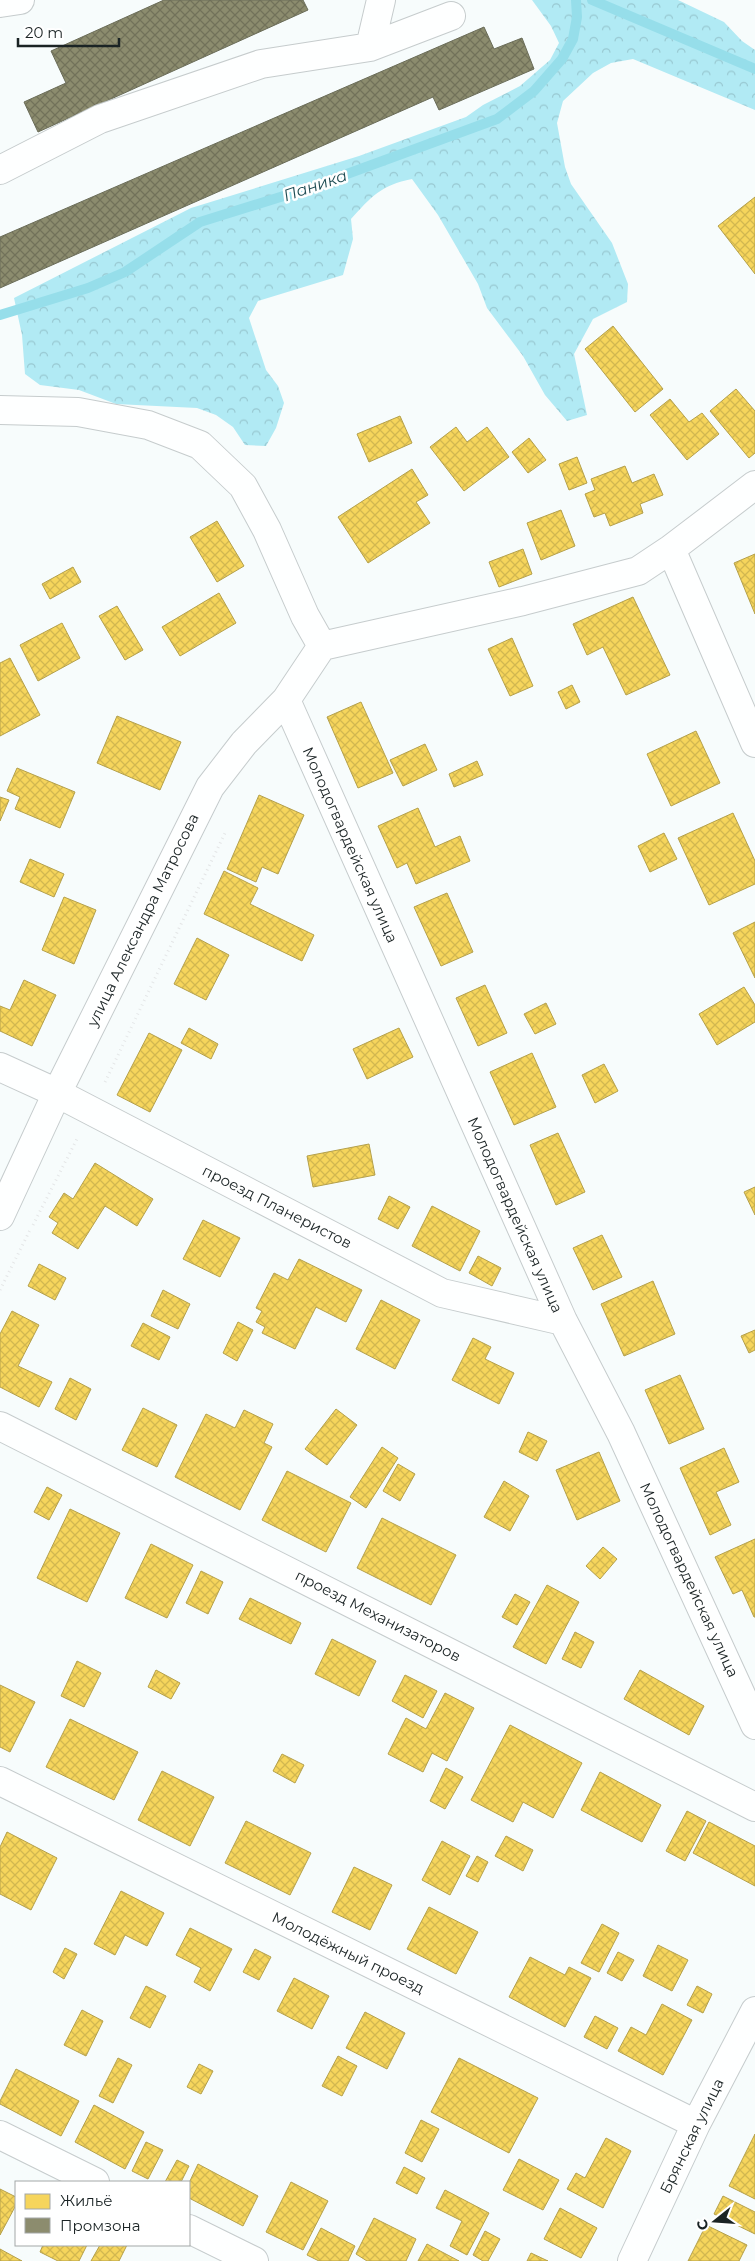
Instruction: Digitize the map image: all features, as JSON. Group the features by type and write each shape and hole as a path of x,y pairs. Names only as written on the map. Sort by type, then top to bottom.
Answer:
{"street":[{"path":"0,3 20,0"},
{"path":"370,47 381,0"},
{"path":"0,170 100,119 251,67 370,47 451,16"},
{"path":"0,410 78,412 148,425 200,445 243,486 267,530 305,616 322,646 522,601 638,571 671,549 755,485"},
{"path":"671,549 755,742"},
{"name":"улица Александра Матросова","path":"0,1216 57,1093 210,787 244,743 286,700 322,646"},
{"name":"Молодогвардейская улица","path":"286,700 563,1321 621,1433 755,1725"},
{"name":"проезд Планеристов","path":"0,1067 57,1093 442,1293 563,1321"},
{"name":"проезд Механизаторов","path":"0,1426 755,1807"},
{"name":"Молодёжный проезд","path":"0,1781 696,2124"},
{"name":"Брянская улица","path":"632,2261 696,2124 755,2011"},
{"path":"0,2135 93,2181"},
{"path":"190,2229 254,2261"}],"path":[{"path":"0,1290 92,1111 229,825"}],"green space":[{"path":"532,0 678,0 724,22 742,41 755,50 755,110 633,59 611,63 593,73 563,101 557,123 565,167 571,184 612,243 628,284 627,302 593,319 574,354 587,415 567,421 545,395 523,356 487,308 478,284 438,215 412,179 384,188 351,219 353,239 343,275 258,301 249,318 266,370 278,386 284,403 276,428 266,446 245,445 233,427 216,415 197,408 116,404 79,390 40,385 25,374 22,335 14,298 191,208 359,156 466,117 483,105 520,86 550,60 559,43 551,26"}],"building: Жильё":[{"path":"755,197 755,274 718,226"},
{"path":"613,326 663,389 635,412 585,349"},
{"path":"736,389 755,411 755,453 749,458 710,411"},
{"path":"670,399 689,422 702,413 719,434 687,460 650,415"},
{"path":"400,416 412,443 369,462 357,434"},
{"path":"456,427 467,442 487,427 509,457 464,491 430,447"},
{"path":"529,438 546,460 528,473 512,452"},
{"path":"577,457 587,483 569,490 559,464"},
{"path":"625,466 632,483 654,474 663,495 640,504 643,513 610,526 605,513 594,517 585,494 595,490 591,479"},
{"path":"412,469 428,495 416,502 430,523 368,563 338,517"},
{"path":"561,510 575,546 541,560 527,523"},
{"path":"217,521 244,566 217,582 190,537"},
{"path":"523,549 532,574 499,587 489,562"},
{"path":"755,554 755,614 734,563"},
{"path":"73,567 81,582 50,599 42,584"},
{"path":"219,593 236,623 180,656 162,627"},
{"path":"633,597 670,675 626,695 603,647 587,655 573,624"},
{"path":"117,606 143,650 125,660 99,616"},
{"path":"62,623 80,658 38,681 20,645"},
{"path":"512,638 533,686 510,696 488,649"},
{"path":"10,658 40,715 0,736 0,663"},
{"path":"572,685 580,702 566,709 558,692"},
{"path":"361,702 393,773 358,788 327,717"},
{"path":"117,716 181,742 160,790 97,763"},
{"path":"696,731 720,783 671,806 647,754"},
{"path":"425,744 437,770 403,786 390,760"},
{"path":"477,761 483,775 454,787 449,774"},
{"path":"17,768 75,792 60,828 15,809 20,797 7,791"},
{"path":"259,795 304,815 278,874 262,867 256,882 227,869"},
{"path":"0,797 9,800 0,821"},
{"path":"418,808 435,847 460,836 470,861 416,884 407,863 397,868 378,826"},
{"path":"733,813 755,861 755,884 709,905 678,838"},
{"path":"664,833 677,859 650,872 638,846"},
{"path":"30,859 64,874 54,897 20,882"},
{"path":"224,871 258,888 250,904 314,935 302,961 204,914"},
{"path":"447,893 473,952 441,966 414,907"},
{"path":"64,897 96,910 74,964 42,950"},
{"path":"755,922 755,978 733,933"},
{"path":"197,938 229,955 206,1000 174,984"},
{"path":"24,980 56,995 32,1046 0,1031 0,1006 10,1010"},
{"path":"485,985 507,1033 478,1046 456,998"},
{"path":"744,987 755,1005 755,1022 717,1045 699,1014"},
{"path":"546,1003 556,1024 535,1034 524,1014"},
{"path":"189,1028 218,1044 211,1059 181,1043"},
{"path":"399,1028 413,1057 367,1079 353,1049"},
{"path":"149,1033 182,1050 150,1112 117,1095"},
{"path":"532,1053 556,1107 514,1125 490,1072"},
{"path":"604,1064 618,1091 595,1103 582,1075"},
{"path":"558,1133 585,1192 556,1205 530,1145"},
{"path":"369,1144 375,1175 313,1187 307,1156"},
{"path":"95,1163 153,1199 137,1226 105,1206 78,1249 52,1233 58,1223 49,1217 64,1193 73,1199"},
{"path":"755,1187 755,1215 744,1192"},
{"path":"389,1196 410,1207 398,1229 378,1219"},
{"path":"432,1206 480,1231 460,1271 412,1246"},
{"path":"203,1220 240,1238 220,1277 183,1259"},
{"path":"602,1235 622,1277 593,1290 573,1248"},
{"path":"478,1256 501,1268 492,1286 469,1273"},
{"path":"299,1259 362,1290 346,1322 316,1307 295,1349 262,1333 265,1327 256,1322 262,1311 256,1308 274,1273 288,1280"},
{"path":"39,1264 66,1278 55,1300 28,1286"},
{"path":"653,1281 675,1334 624,1356 601,1304"},
{"path":"163,1290 190,1304 178,1329 151,1316"},
{"path":"381,1300 420,1320 395,1369 356,1349"},
{"path":"12,1311 39,1325 18,1366 52,1382 39,1407 0,1387 0,1334"},
{"path":"238,1322 253,1330 237,1361 223,1353"},
{"path":"143,1323 170,1337 159,1360 131,1346"},
{"path":"755,1330 755,1350 749,1353 741,1336"},
{"path":"473,1338 491,1347 485,1359 514,1373 499,1404 452,1380"},
{"path":"680,1375 704,1429 669,1444 645,1390"},
{"path":"70,1378 91,1389 76,1420 55,1409"},
{"path":"143,1408 177,1425 157,1467 122,1450"},
{"path":"336,1409 357,1425 327,1465 305,1449"},
{"path":"244,1410 273,1424 264,1443 272,1447 240,1510 175,1477 206,1414 235,1428"},
{"path":"528,1432 547,1441 537,1461 519,1452"},
{"path":"382,1447 398,1458 366,1508 350,1497"},
{"path":"724,1448 739,1482 716,1492 731,1525 710,1535 680,1468"},
{"path":"599,1452 620,1501 577,1520 556,1470"},
{"path":"398,1464 415,1474 400,1501 383,1491"},
{"path":"287,1471 351,1503 326,1552 262,1520"},
{"path":"504,1481 529,1496 510,1531 484,1517"},
{"path":"47,1487 62,1495 49,1520 34,1512"},
{"path":"70,1509 120,1533 87,1602 37,1578"},
{"path":"382,1518 456,1555 431,1605 357,1568"},
{"path":"755,1539 754,1617 742,1590 733,1594 715,1557"},
{"path":"151,1544 193,1565 167,1618 125,1598"},
{"path":"603,1547 617,1559 600,1579 586,1566"},
{"path":"201,1571 223,1582 208,1614 186,1603"},
{"path":"547,1585 579,1602 546,1664 513,1647"},
{"path":"515,1594 530,1602 517,1625 502,1617"},
{"path":"250,1598 301,1623 291,1644 239,1619"},
{"path":"575,1632 594,1642 581,1668 562,1659"},
{"path":"332,1639 376,1661 359,1696 315,1674"},
{"path":"77,1661 101,1673 84,1707 61,1696"},
{"path":"156,1670 180,1683 171,1699 148,1687"},
{"path":"640,1670 704,1706 689,1735 624,1699"},
{"path":"405,1675 437,1691 423,1718 392,1701"},
{"path":"0,1685 35,1702 10,1752 0,1747"},
{"path":"445,1693 474,1708 447,1761 432,1753 423,1772 388,1754 406,1718 426,1729"},
{"path":"70,1719 138,1752 114,1800 46,1767"},
{"path":"510,1725 582,1763 553,1818 523,1802 513,1822 471,1800"},
{"path":"282,1754 304,1765 295,1783 273,1771"},
{"path":"446,1768 463,1777 445,1809 430,1801"},
{"path":"162,1771 214,1797 190,1846 138,1820"},
{"path":"600,1772 661,1805 642,1842 581,1810"},
{"path":"687,1811 706,1821 685,1861 666,1851"},
{"path":"246,1821 311,1853 290,1895 225,1863"},
{"path":"709,1822 755,1846 755,1886 693,1853"},
{"path":"7,1832 57,1858 31,1910 0,1894 0,1847"},
{"path":"506,1836 533,1850 523,1871 495,1856"},
{"path":"442,1841 470,1856 450,1895 422,1880"},
{"path":"477,1856 488,1862 478,1882 466,1876"},
{"path":"354,1867 392,1885 370,1930 332,1912"},
{"path":"121,1891 164,1913 147,1946 125,1935 115,1955 94,1944"},
{"path":"429,1907 478,1932 456,1974 407,1949"},
{"path":"602,1924 619,1933 599,1972 581,1963"},
{"path":"190,1928 232,1949 210,1991 194,1982 201,1968 176,1955"},
{"path":"658,1945 688,1960 672,1991 643,1976"},
{"path":"65,1948 77,1954 64,1979 53,1972"},
{"path":"255,1949 271,1957 259,1980 243,1972"},
{"path":"618,1952 634,1960 622,1981 607,1973"},
{"path":"530,1957 565,1975 569,1967 591,1978 565,2027 509,1997"},
{"path":"294,1978 329,1996 312,2029 277,2011"},
{"path":"146,1986 166,1996 150,2028 130,2018"},
{"path":"697,1986 712,1994 703,2013 687,2005"},
{"path":"662,2004 692,2020 663,2075 618,2051 631,2027 646,2035"},
{"path":"82,2010 103,2021 86,2056 64,2045"},
{"path":"365,2012 405,2033 387,2069 346,2048"},
{"path":"595,2016 618,2028 607,2049 584,2037"},
{"path":"338,2056 357,2066 342,2096 322,2086"},
{"path":"118,2058 132,2065 113,2103 99,2096"},
{"path":"459,2058 538,2098 509,2153 431,2112"},
{"path":"199,2064 213,2071 201,2094 187,2087"},
{"path":"16,2069 79,2101 61,2136 0,2104"},
{"path":"94,2105 144,2132 125,2169 75,2142"},
{"path":"421,2120 439,2129 422,2162 405,2153"},
{"path":"755,2134 755,2199 729,2186"},
{"path":"606,2138 631,2151 603,2208 567,2189 576,2173 585,2178"},
{"path":"146,2142 163,2150 148,2179 132,2171"},
{"path":"519,2159 559,2180 543,2210 503,2190"},
{"path":"177,2160 189,2166 182,2181 166,2181"},
{"path":"198,2164 258,2196 243,2226 190,2199 190,2181"},
{"path":"404,2167 425,2178 417,2194 396,2183"},
{"path":"291,2182 328,2201 303,2250 266,2232"},
{"path":"0,2189 15,2196 15,2207 0,2235"},
{"path":"445,2190 489,2213 467,2255 450,2246 462,2221 436,2208"},
{"path":"723,2196 755,2212 755,2234 714,2214"},
{"path":"560,2208 597,2228 581,2258 544,2239"},
{"path":"374,2218 416,2239 406,2261 367,2261 356,2254"},
{"path":"706,2225 747,2245 739,2261 688,2261"},
{"path":"321,2228 355,2246 348,2261 319,2261 307,2255"},
{"path":"485,2231 500,2239 488,2261 483,2261 473,2255"},
{"path":"427,2244 459,2261 418,2261"},
{"path":"43,2246 86,2246 79,2261 58,2261 40,2252"},
{"path":"99,2246 126,2246 119,2261 91,2261"},
{"path":"0,2249 22,2261 0,2261"},
{"path":"531,2253 548,2261 527,2261"}],"building: Промзона":[{"path":"164,0 303,0 308,10 38,132 24,102 66,83 51,51"},
{"path":"484,27 494,49 522,38 534,69 439,110 433,97 0,288 0,237"}],"waterway":[{"name":"Паника","path":"0,315 88,288 125,272 200,222 306,189 497,119 534,91 562,59 573,39 577,17 576,0"},
{"path":"592,0 755,69"}]}
